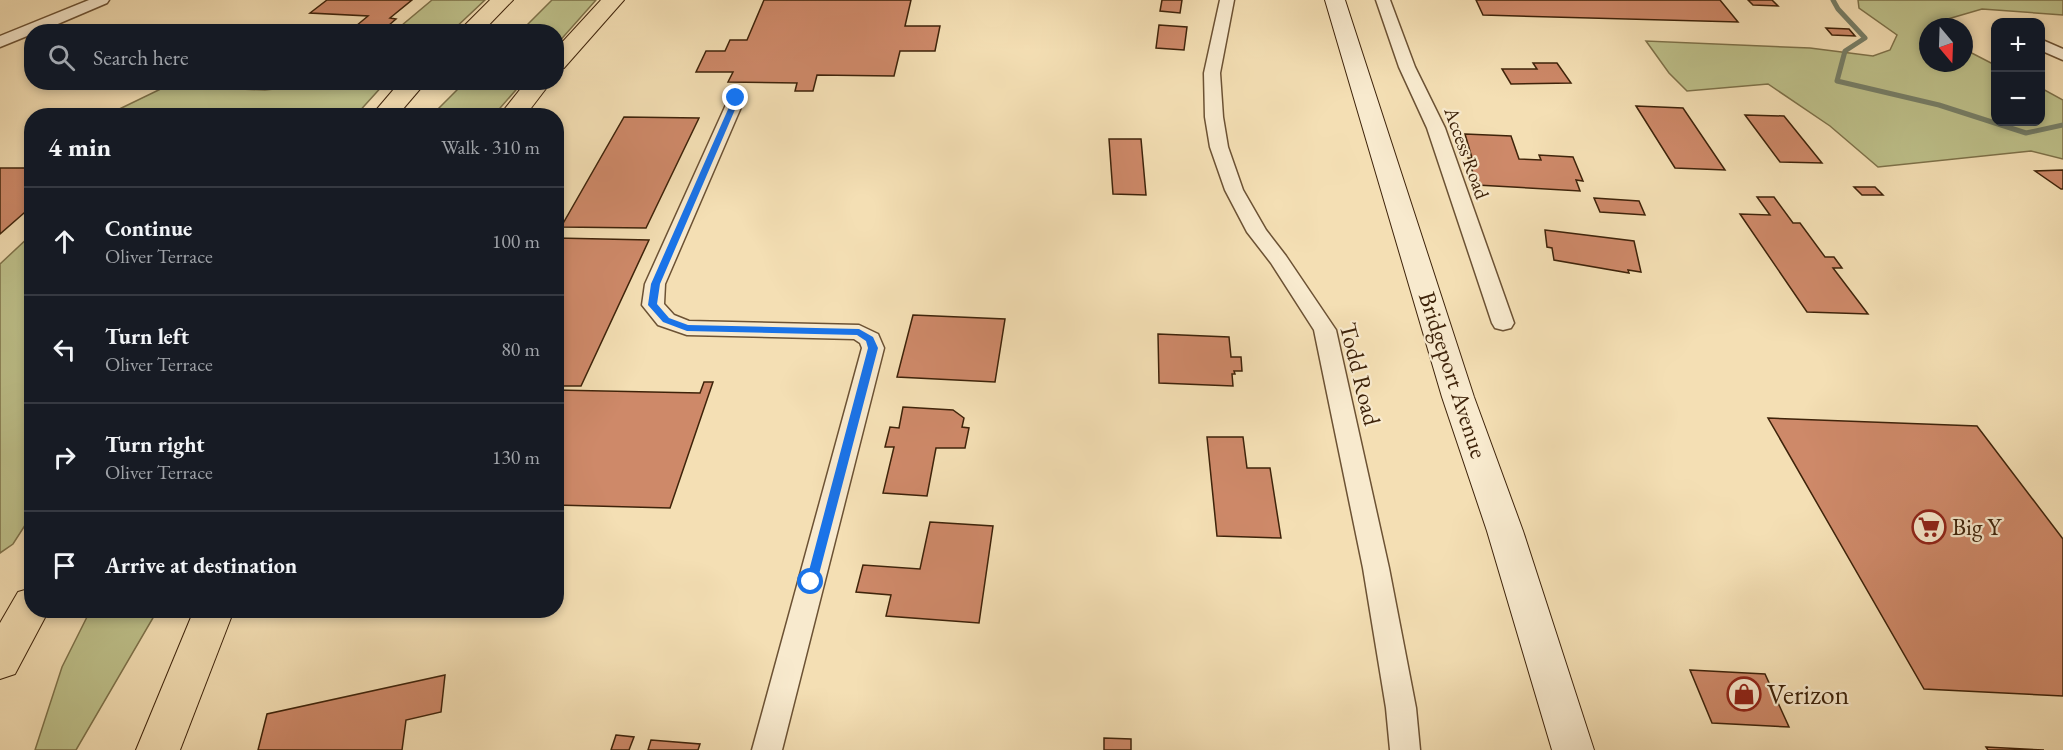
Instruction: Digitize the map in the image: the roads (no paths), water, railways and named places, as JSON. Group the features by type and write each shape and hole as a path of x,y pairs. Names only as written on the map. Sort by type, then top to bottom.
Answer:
{"highway":[{"path":"477,24 502,0"},
{"path":"564,54 613,0"},
{"path":"390,108 406,90"},
{"path":"518,108 532,90"},
{"path":"0,661 24,618"},
{"path":"158,750 211,618"}],"main road":[{"name":"Bridgeport Avenue","path":"1335,0 1458,397 1505,531 1573,750"}],"street":[{"path":"44,24 102,0"},
{"name":"Todd Road","path":"1227,0 1212,73 1214,117 1219,147 1233,190 1257,232 1279,260 1325,330 1376,568 1401,708 1405,750"},
{"name":"Access Road","path":"1383,0 1407,67 1437,128 1503,323"},
{"path":"0,42 24,32"},
{"path":"2045,46 2063,55"},
{"path":"736,98 655,284 653,305 666,320 687,328 859,332 870,339 873,348 767,750"}],"waterway":[{"path":"1833,0 1838,9 1865,38 1845,51 1837,81 1939,105 2026,133 2063,125"}],"place":[{"name":"Big Y","path":"1929,527"},
{"name":"Verizon","path":"1744,694"}]}
